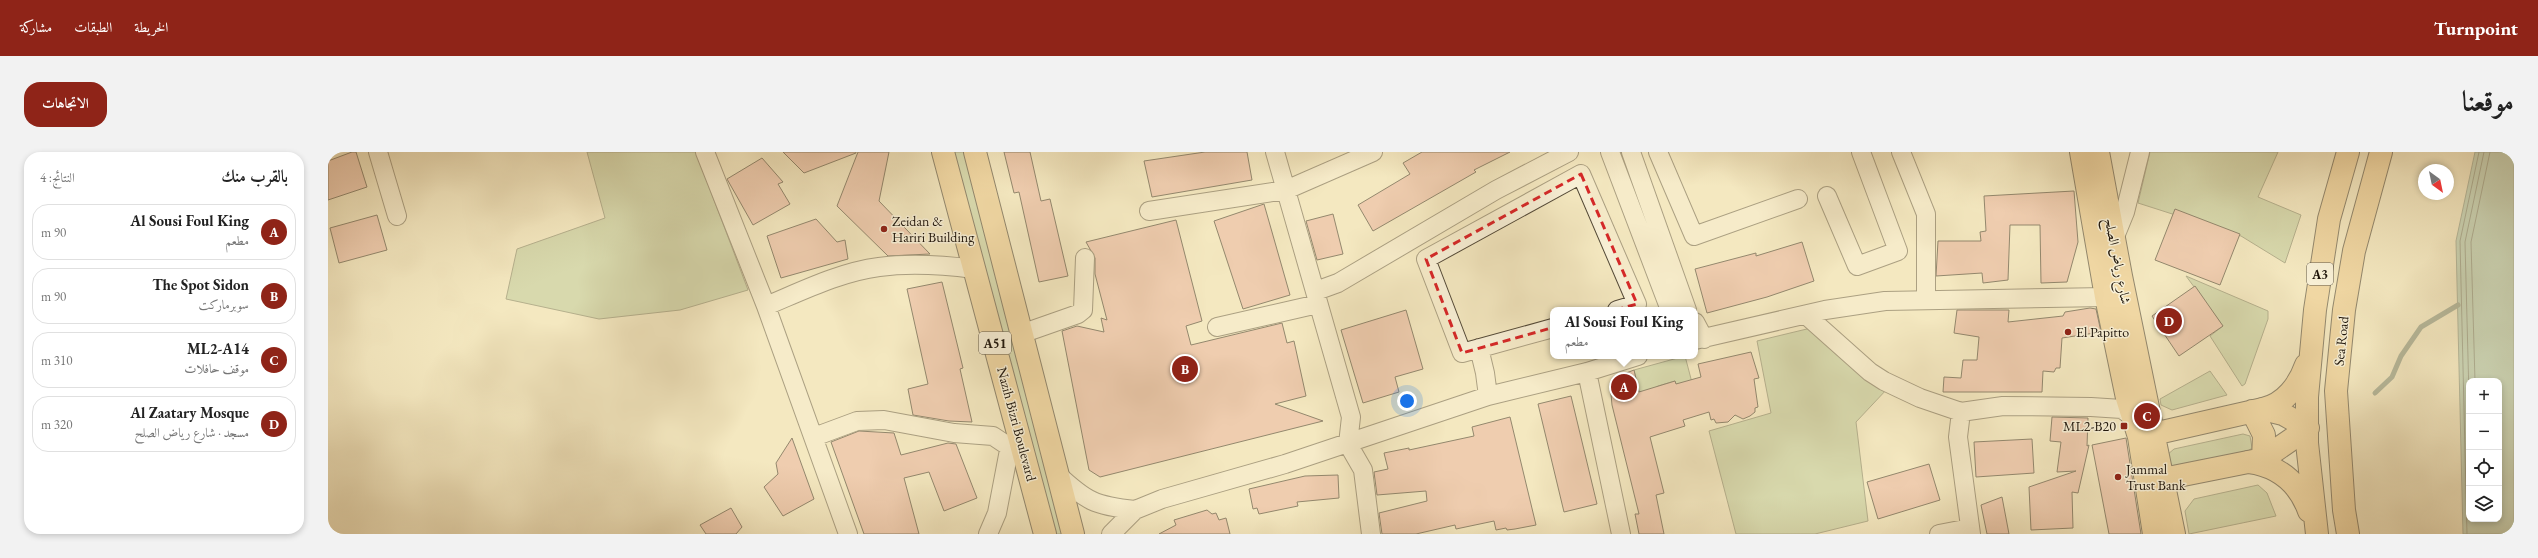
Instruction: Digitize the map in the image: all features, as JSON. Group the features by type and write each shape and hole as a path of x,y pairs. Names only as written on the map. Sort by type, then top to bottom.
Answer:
{"main road":[{"name":"Nazih Bizri Boulevard","path":"943,152 974,269 1018,452 1045,534"},
{"name":"Nazih Bizri Boulevard","path":"975,152 1073,534"},
{"name":"شارع رياض الصلح","path":"2081,152 2106,297 2127,398 2142,429"},
{"name":"شارع رياض الصلح","path":"2098,152 2114,239 2142,429 2154,481 2174,534"},
{"name":"Sea Road","path":"2317,534 2307,443 2307,397 2329,219 2348,152"},
{"name":"Sea Road","path":"2348,534 2341,469 2336,391 2337,376 2344,310 2354,251 2382,152"},
{"path":"2142,429 2257,410 2285,397 2299,383 2312,347"},
{"path":"2154,481 2256,460 2308,428 2316,420 2337,376"},
{"path":"2257,410 2283,414 2308,428 2341,469"},
{"path":"2256,460 2264,435 2257,410"},
{"path":"2256,460 2276,470 2298,487 2317,534"},
{"name":"شارع رياض الصلح","path":"2154,481 2154,534"}],"street":[{"path":"378,152 397,216"},
{"path":"704,152 766,306 848,534"},
{"path":"1275,152 1351,417 1348,444 1363,470 1371,534"},
{"path":"1149,211 1286,190 1373,152"},
{"path":"1217,327 1317,297 1338,283 1496,190 1569,152"},
{"path":"1610,152 1669,307"},
{"path":"1631,152 1686,307"},
{"path":"1658,152 1694,236 1798,200"},
{"path":"1827,196 1857,266 1898,251 1861,152"},
{"path":"1893,152 1925,231"},
{"path":"1901,152 1926,214 1925,231 1928,271 1926,299"},
{"path":"2114,239 2125,212 2140,152"},
{"path":"1550,329 1462,353 1426,259 1581,174 1637,304 1627,307"},
{"path":"1022,334 1078,314 1083,310 1085,304 1085,258"},
{"path":"766,306 824,283 879,267 937,266 974,269"},
{"path":"1699,339 1806,315 1885,301 1926,299 2106,297"},
{"path":"1806,315 1828,337 1884,381 1920,398 1960,412 2003,406 2091,407 2122,409 2142,429"},
{"path":"1478,348 1486,373 1488,396"},
{"path":"1111,534 1135,510 1162,498 1348,444 1488,396 1587,372 1628,359"},
{"path":"1587,372 1621,534"},
{"path":"1939,534 1971,531 1958,443 1960,412"},
{"path":"814,436 857,421 884,420 954,432 993,436 1018,452 988,534"},
{"path":"1057,474 1086,500 1106,507 1135,510"}],"highlighted area":[{"path":"1581,174 1637,304 1462,353 1426,259"}],"shaded area":[{"path":"587,152 696,152 748,290 680,310 599,319 506,299 517,249 605,218"},
{"path":"951,152 967,152 1065,534 1052,534"},
{"path":"2150,152 2278,152 2258,197 2301,215 2285,263 2241,236 2138,203"},
{"path":"2186,276 2268,311 2268,319 2245,384 2242,386 2210,336 2223,326"},
{"path":"1811,328 1888,388 1856,422 1868,521 1815,534 1736,534 1709,431 1771,413 1757,341"},
{"path":"1674,359 1686,359 1695,394 1676,384 1675,381 1658,386 1641,399 1634,370"},
{"path":"2210,371 2227,395 2172,410 2161,405 2160,399"},
{"path":"2243,434 2250,436 2252,448 2248,451 2173,468 2167,455 2174,449"},
{"path":"2258,485 2267,493 2276,516 2189,534 2185,511 2194,499"}],"water":[{"path":"2475,152 2514,152 2514,534 2463,534 2456,241"}],"building":[{"path":"352,152 356,152 367,187 328,200 328,161"},
{"path":"783,152 856,152 856,153 804,173"},
{"name":"Zeidan & Hariri Building","path":"858,152 889,152 879,201 930,254 888,256 837,206"},
{"path":"1004,152 1030,152 1041,201 1050,199 1068,276 1039,282 1019,192 1014,193"},
{"path":"1205,152 1247,152 1252,180 1152,197 1144,161"},
{"path":"1422,152 1510,152 1474,170 1476,172 1373,231 1358,205 1410,174 1403,163"},
{"path":"762,158 783,182 778,184 790,204 753,225 727,179"},
{"path":"2074,191 2078,242 2067,282 2041,283 2040,225 2010,225 2008,280 1983,283 1982,273 1936,276 1938,241 1981,241 1980,232 1986,231 1984,196"},
{"path":"1264,204 1290,295 1243,309 1214,221"},
{"path":"2175,209 2240,234 2220,285 2155,260"},
{"path":"1333,214 1343,254 1317,260 1306,221"},
{"path":"377,215 387,250 339,263 330,228"},
{"path":"816,219 837,242 845,240 848,259 781,278 767,236"},
{"path":"1176,220 1202,321 1186,326 1191,345 1282,323 1287,343 1294,341 1306,396 1275,404 1323,421 1100,477 1089,470 1062,331 1077,326 1104,332 1101,318 1107,320 1095,274 1095,258 1086,242"},
{"path":"1802,242 1814,281 1767,297 1707,313 1695,269 1756,253 1756,256"},
{"path":"942,282 963,368 960,369 972,422 949,421 913,415 908,389 928,384 907,289"},
{"path":"2195,286 2223,326 2179,356 2152,316"},
{"path":"2090,308 2096,309 2101,332 2062,338 2060,368 2056,368 2054,372 2043,371 2042,392 1943,392 1944,377 1961,378 1963,360 1977,360 1979,337 1954,333 1957,310 2009,310 2008,322 2063,316 2065,312"},
{"path":"1406,310 1423,369 1395,377 1399,392 1363,403 1341,330"},
{"path":"1751,352 1759,378 1754,379 1758,407 1755,408 1755,412 1743,419 1735,415 1728,422 1716,423 1714,419 1711,420 1709,412 1683,420 1685,426 1650,437 1664,493 1656,495 1664,534 1639,534 1635,514 1639,514 1612,405 1610,384 1621,375 1634,370 1639,392 1675,381 1676,384 1701,377 1698,364"},
{"path":"1571,396 1597,504 1564,512 1538,404"},
{"path":"1510,417 1536,525 1507,530 1506,528 1496,530 1494,521 1456,529 1455,525 1416,534 1382,534 1379,513 1427,501 1426,491 1377,495 1374,472 1388,469 1384,453 1409,448 1409,450 1474,436 1472,427"},
{"path":"2052,417 2088,418 2087,446 2089,445 2078,493 2072,492 2073,528 2031,530 2029,487 2076,471 2057,472 2061,442 2050,441"},
{"path":"859,431 894,433 901,455 948,443 956,444 977,498 944,511 929,472 904,478 919,534 864,534 831,442"},
{"path":"792,438 814,499 783,516 764,487 778,474 776,463"},
{"path":"2126,438 2141,534 2109,534 2092,445"},
{"path":"2032,439 2034,473 1976,477 1974,442"},
{"path":"1929,464 1940,500 1878,519 1867,482"},
{"path":"1338,475 1339,498 1297,502 1298,506 1259,514 1257,508 1253,509 1249,489 1305,476"},
{"path":"2002,497 2009,534 1987,534 1981,505"},
{"path":"731,508 742,527 736,534 706,534 700,525"},
{"path":"1207,510 1212,514 1216,513 1219,520 1226,518 1230,534 1159,534 1176,525 1174,520"}],"waterway":[{"path":"2375,393 2392,377 2401,356 2421,327 2458,305"}],"place":[{"name":"Zeidan & Hariri Building","path":"884,229"},
{"name":"Al Zaatary Mosque","path":"2169,321"},
{"name":"El Papitto","path":"2068,332"},
{"name":"The Spot Sidon","path":"1185,369"},
{"name":"Al Sousi Foul King","path":"1624,387"},
{"name":"ML2-A14","path":"2147,416"},
{"name":"ML2-B20","path":"2124,426"},
{"name":"Jammal Trust Bank","path":"2118,477"}]}
